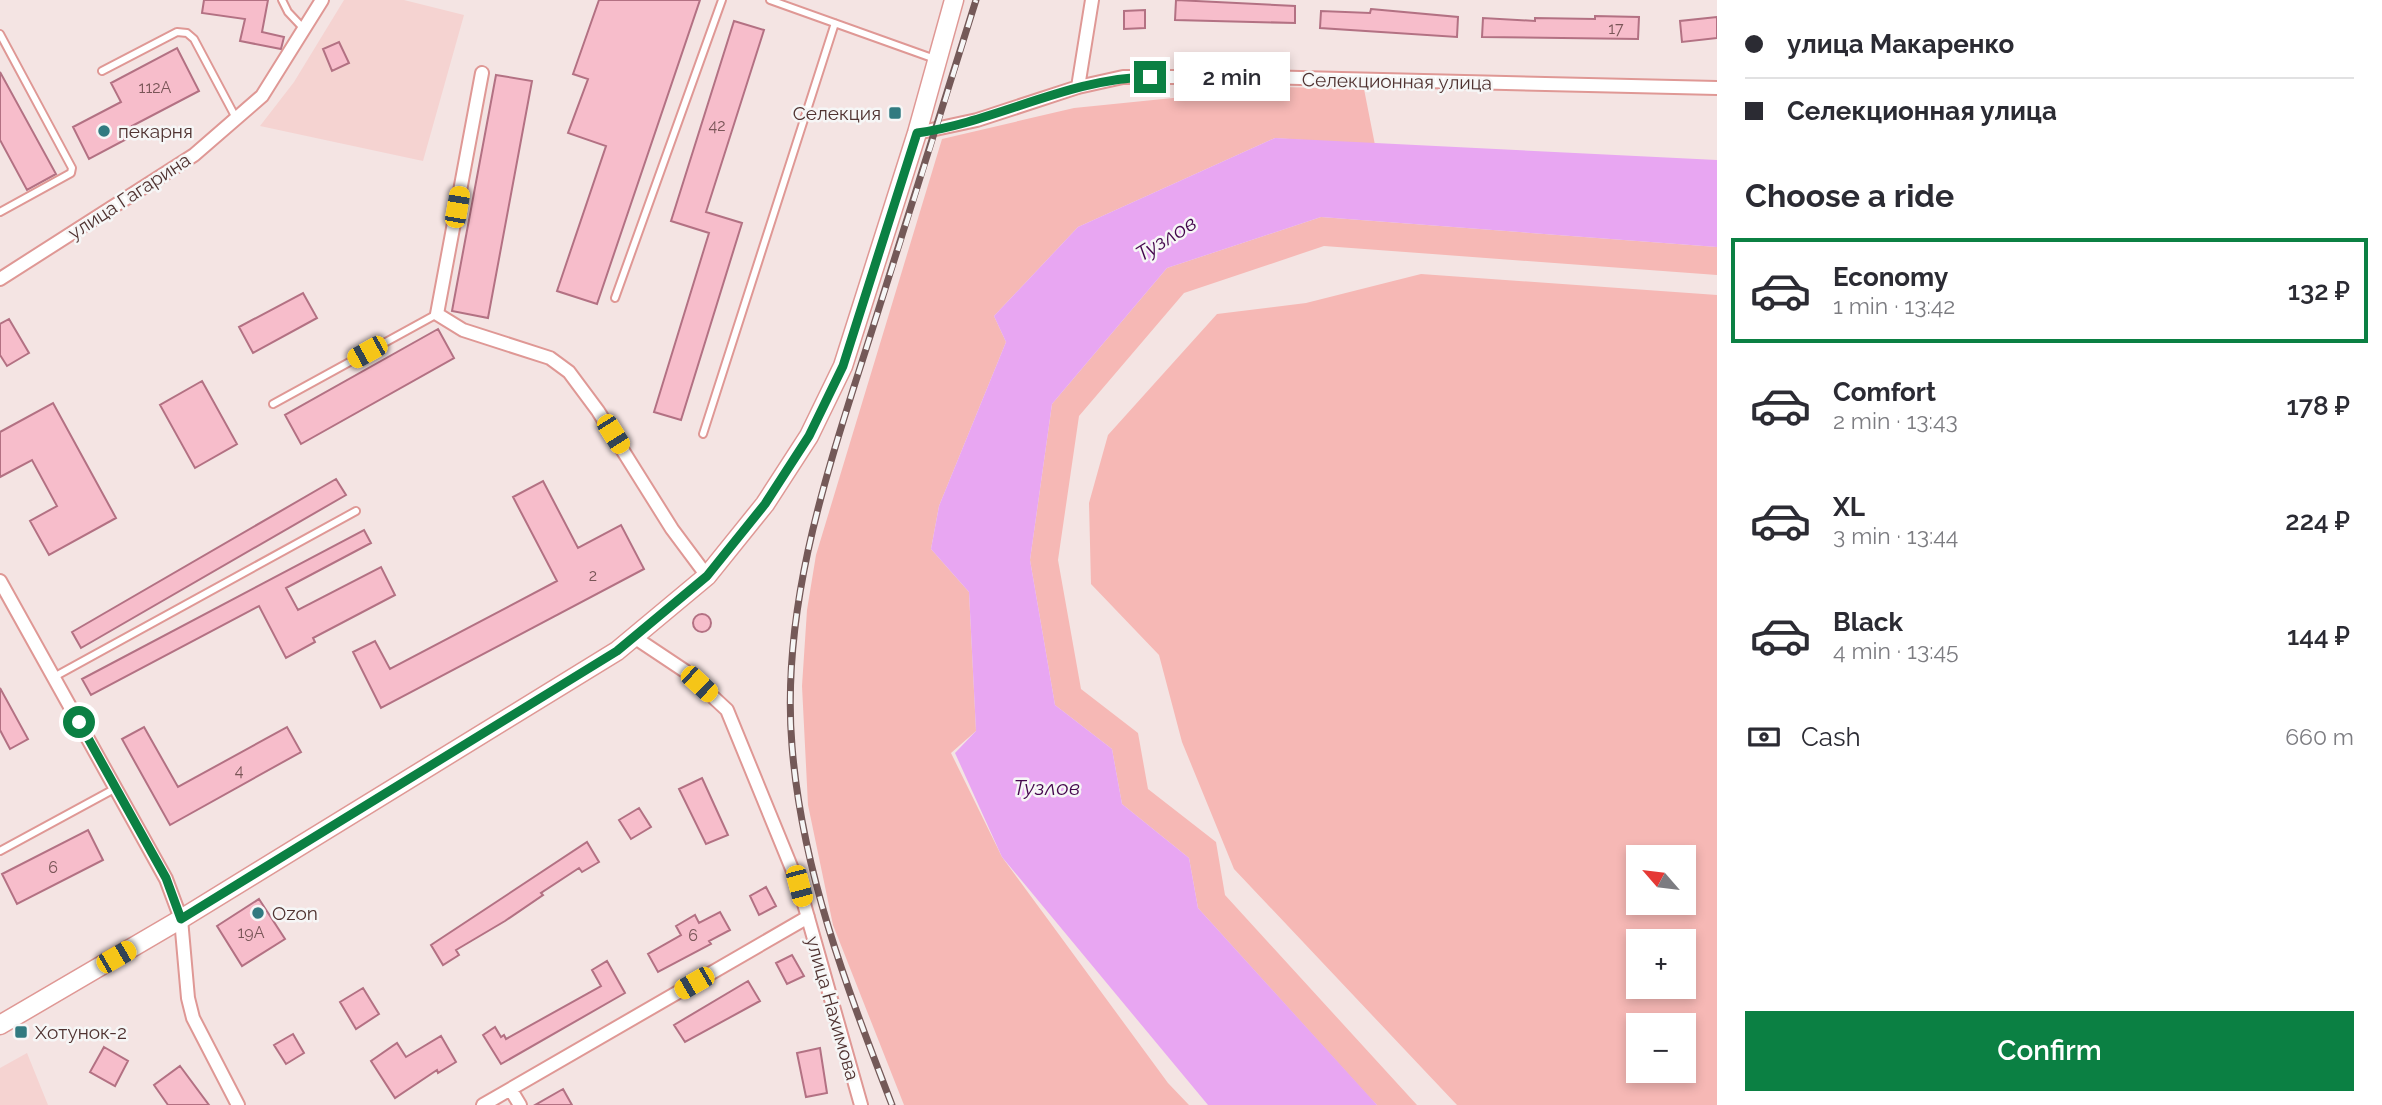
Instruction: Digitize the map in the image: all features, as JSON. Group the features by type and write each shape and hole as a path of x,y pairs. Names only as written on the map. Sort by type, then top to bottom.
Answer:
{"main road":[{"path":"0,1025 181,919 605,658 707,576 765,504 809,436 843,366 917,133 954,0"}],"street":[{"name":"улица Гагарина","path":"0,279 194,155 262,96 322,0"},
{"path":"1078,88 1092,0"},
{"path":"482,73 437,314 463,330 550,358 569,372 598,411 673,529 707,576"},
{"name":"Селекционная улица","path":"917,133 977,120 1078,88 1123,77 1256,76 1717,88"},
{"path":"0,581 166,878 181,919 188,998 194,1018 238,1105"},
{"name":"улица Нахимова","path":"634,637 685,671 727,710 758,779 808,917 861,1105"},
{"path":"483,1105 808,917"},
{"path":"511,1090 520,1105"}],"lane":[{"path":"282,0 288,12 305,30"},
{"path":"615,298 722,0"},
{"path":"770,0 937,60"},
{"path":"703,434 835,23"},
{"path":"103,71 177,32 187,33 194,39 236,118"},
{"path":"0,34 72,168 71,173 0,212"},
{"path":"274,404 437,314"},
{"path":"54,677 356,511"},
{"path":"0,850 116,788"}],"shaded area":[{"path":"344,0 404,0 464,15 423,161 260,126 294,82"},
{"path":"1282,87 1364,89 1375,145 1275,138 1078,227 994,316 1006,342 939,506 931,549 969,592 976,731 951,753 1002,857 1168,1083 1189,1105 904,1105 833,925 808,805 802,686 807,610 816,555 942,139 1074,108"},
{"path":"1321,217 1717,247 1717,275 1324,246 1184,293 1079,416 1058,560 1081,689 1138,733 1148,789 1216,842 1225,895 1417,1105 1377,1105 1370,1098 1198,908 1189,858 1122,804 1112,749 1055,705 1030,560 1052,404 1167,268"},
{"path":"1421,274 1717,295 1717,1105 1457,1105 1234,869 1182,742 1159,655 1091,584 1089,503 1108,435 1217,314 1306,303"},
{"path":"27,1053 48,1105 0,1105 0,1068"}],"water":[{"name":"Тузлов","path":"1275,138 1717,160 1717,247 1321,217 1167,268 1052,404 1030,560 1055,705 1112,749 1122,804 1189,858 1198,908 1377,1105 1208,1105 1002,857 955,753 976,731 969,592 931,549 939,506 1006,342 994,316 1078,227"}],"building":[{"path":"204,0 268,0 262,32 284,37 281,49 240,41 245,19 202,13"},
{"path":"599,0 700,0 597,304 557,291 606,146 568,133 588,79 573,74"},
{"path":"1176,0 1295,6 1295,23 1175,20"},
{"path":"1371,9 1458,17 1457,37 1320,28 1321,11 1370,13"},
{"path":"1145,10 1145,28 1124,29 1124,11"},
{"path":"1595,16 1639,17 1638,39 1482,37 1483,18 1535,21 1535,18 1595,19"},
{"path":"1717,17 1717,38 1682,42 1680,21"},
{"path":"734,21 764,30 706,212 742,223 681,420 654,412 709,233 671,221"},
{"path":"339,42 349,63 332,71 323,49"},
{"path":"177,48 199,91 132,126 136,134 89,159 73,127 121,102 111,83"},
{"path":"0,72 56,174 27,190 0,140"},
{"path":"496,75 532,81 488,318 452,311"},
{"path":"303,293 317,318 253,353 239,327"},
{"path":"9,319 29,353 7,366 0,355 0,324"},
{"path":"438,329 454,358 301,444 285,415"},
{"path":"202,381 237,444 195,468 160,405"},
{"path":"53,403 116,518 49,555 30,521 57,506 32,460 0,477 0,432"},
{"path":"336,479 346,495 81,648 72,632"},
{"path":"543,481 578,548 621,525 644,569 381,708 353,652 375,641 390,669 557,581 513,497"},
{"path":"364,530 371,543 286,588 298,610 381,567 395,595 313,638 315,642 286,658 259,606 91,695 82,679"},
{"path":"698,614 706,614 711,623 709,630 698,632 693,627 693,619"},
{"path":"0,688 28,739 10,749 0,730"},
{"path":"144,727 178,787 287,727 301,752 170,825 122,739"},
{"path":"702,778 728,835 706,844 679,789"},
{"path":"639,808 651,827 631,839 619,820"},
{"path":"88,830 103,860 17,904 2,874"},
{"path":"587,842 599,862 582,872 579,868 541,893 543,895 505,921 456,950 459,955 443,965 431,945"},
{"path":"766,887 776,906 759,915 750,896"},
{"path":"259,899 285,939 242,966 217,926"},
{"path":"720,912 730,930 709,941 711,944 658,972 648,954 681,935 676,926 695,915 699,923"},
{"path":"792,955 804,976 787,984 776,963"},
{"path":"607,961 625,993 501,1064 483,1035 495,1027 501,1037 504,1035 506,1039 601,986 592,970"},
{"path":"748,981 760,1001 685,1042 674,1025"},
{"path":"363,988 379,1014 356,1029 340,1002"},
{"path":"293,1034 304,1053 286,1064 274,1045"},
{"path":"441,1036 456,1062 438,1073 437,1070 395,1098 371,1061 397,1043 406,1057"},
{"path":"104,1047 128,1061 115,1086 90,1072"},
{"path":"820,1048 827,1093 806,1097 797,1053"},
{"path":"180,1066 209,1105 168,1105 154,1085"},
{"path":"563,1089 572,1105 535,1105"}],"railway":[{"path":"892,1105 843,973 816,884 806,839 792,746 790,692 794,638 801,585 826,479 976,0"}],"place":[{"name":"Селекция","path":"895,113"},
{"name":"пекарня","path":"104,131"},
{"name":"Ozon","path":"258,913"},
{"name":"Хотунок-2","path":"21,1032"}],"route":[{"path":"79,722 166,878 181,919 617,651 707,576 765,504 809,436 843,366 917,133 977,120 1078,88 1123,77 1150,77"}]}
